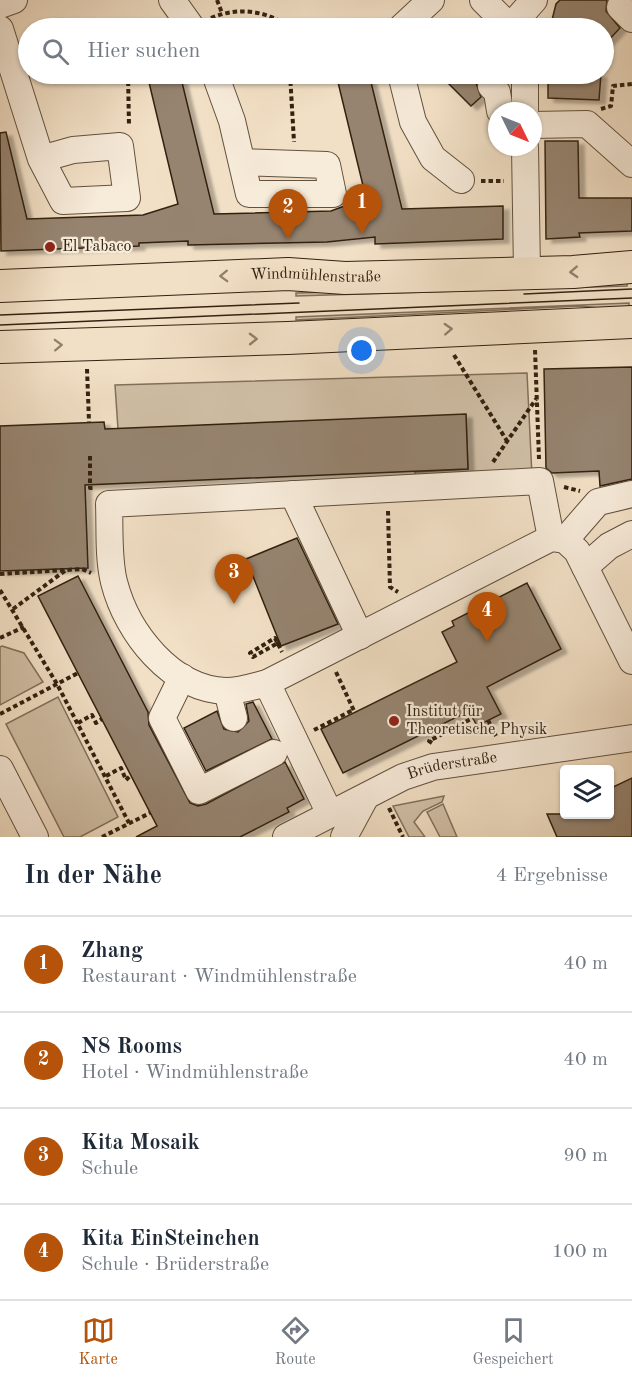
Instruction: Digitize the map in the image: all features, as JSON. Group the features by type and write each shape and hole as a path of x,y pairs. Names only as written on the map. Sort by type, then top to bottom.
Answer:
{"main road":[{"name":"Windmühlenstraße","path":"0,286 288,274 345,278 573,272 632,267"},
{"path":"0,347 288,338 632,322"}],"street":[{"path":"0,5 14,0"},
{"path":"172,0 185,18"},
{"path":"412,18 431,0"},
{"path":"483,0 501,18"},
{"path":"519,18 534,0"},
{"path":"0,28 40,159 63,201 127,198 120,146 73,150 40,159"},
{"path":"219,84 232,121 249,194 333,195 327,165 295,162 242,162"},
{"path":"403,84 412,122 432,158 461,180"},
{"path":"525,84 525,102"},
{"path":"491,86 497,92 499,102"},
{"path":"542,125 587,124 632,164"},
{"path":"525,156 526,272"},
{"path":"632,494 598,502 558,539 420,605 267,684 227,691 194,685 163,665 133,627 114,582 109,504 540,481 558,539 577,551 632,661"},
{"path":"293,494 360,636"},
{"path":"585,567 609,546 632,534"},
{"path":"182,677 162,718 199,791 284,746"},
{"path":"267,684 284,746 330,814"},
{"path":"227,691 234,718"},
{"name":"Brüderstraße","path":"286,837 403,777 434,767 632,738"},
{"path":"0,769 35,837"},
{"path":"344,837 372,794"}],"path":[{"path":"217,0 222,13"},
{"path":"212,18 222,13 247,11 277,18"},
{"path":"120,146 130,123 128,84"},
{"path":"291,84 295,162"},
{"path":"604,106 611,106 613,86 632,84"},
{"path":"535,343 540,481 584,492 598,502"},
{"path":"450,347 507,441"},
{"path":"87,364 88,422"},
{"path":"477,485 537,397"},
{"path":"90,456 90,488 100,488"},
{"path":"388,489 390,587 420,605"},
{"path":"0,574 82,569 114,582"},
{"path":"13,609 66,570"},
{"path":"0,590 57,684 129,824"},
{"path":"0,638 24,627"},
{"path":"278,643 253,657 250,652 275,638 282,652"},
{"path":"284,746 354,711 327,653"},
{"path":"0,714 78,673"},
{"path":"78,723 92,715 96,723 102,719"},
{"path":"438,742 429,741 473,718"},
{"path":"485,735 495,733"},
{"path":"106,776 120,768 126,780 131,775"},
{"path":"372,794 403,837"},
{"path":"102,837 150,813"},
{"path":"115,830 118,837"}],"shaded area":[{"path":"627,276 627,286 296,296 296,293 578,285"},
{"path":"629,303 629,311 580,306 296,320 296,317"},
{"path":"527,373 532,476 415,484 415,472 468,469 466,415 118,429 115,385"},
{"path":"0,647 24,653 43,682 0,705"},
{"path":"58,697 118,817 80,837 64,837 6,724"},
{"path":"444,796 442,802 423,811 414,822 425,837 409,837 393,806"},
{"path":"443,804 457,837 440,837 427,812"}],"building":[{"path":"560,0 607,0 606,11 612,18 552,18 556,4"},
{"path":"614,21 620,28 614,34"},
{"path":"149,84 182,84 214,214 331,211 366,198 338,84 371,84 402,209 503,206 503,239 375,244 375,237 327,242 188,245 188,241 139,243 139,246 1,251 0,133 6,132 27,219 143,215 178,204"},
{"path":"449,84 476,84 481,97 471,106"},
{"path":"548,84 600,84 599,100 548,98"},
{"path":"545,141 578,141 579,198 632,198 632,231 579,233 580,237 546,239"},
{"path":"632,367 632,479 600,486 599,471 552,473 546,468 544,369"},
{"path":"466,414 468,469 85,485 88,568 0,571 0,426 104,422 105,429"},
{"path":"297,538 338,624 281,646 246,559"},
{"path":"78,576 148,712 149,725 190,803 198,806 206,804 285,762 304,799 287,808 289,812 240,837 136,837 157,826 38,596"},
{"path":"527,583 561,649 487,687 501,714 477,726 469,711 343,773 321,729 457,662 442,632 454,626 452,621"},
{"path":"253,702 272,739 206,771 184,728 217,711 224,729 238,732 249,721 246,704"},
{"path":"632,778 632,837 557,837 547,814 560,814 560,819 614,819 614,787"}],"tram line":[{"path":"524,294 632,289"},
{"path":"0,325 632,298"},
{"path":"0,315 299,303"}],"place":[{"name":"Zhang","path":"362,234"},
{"name":"N8 Rooms","path":"288,239"},
{"name":"El Tabaco","path":"50,247"},
{"name":"Kita Mosaik","path":"234,604"},
{"name":"Kita EinSteinchen","path":"487,642"},
{"name":"Institut für Theoretische Physik","path":"394,721"}]}
